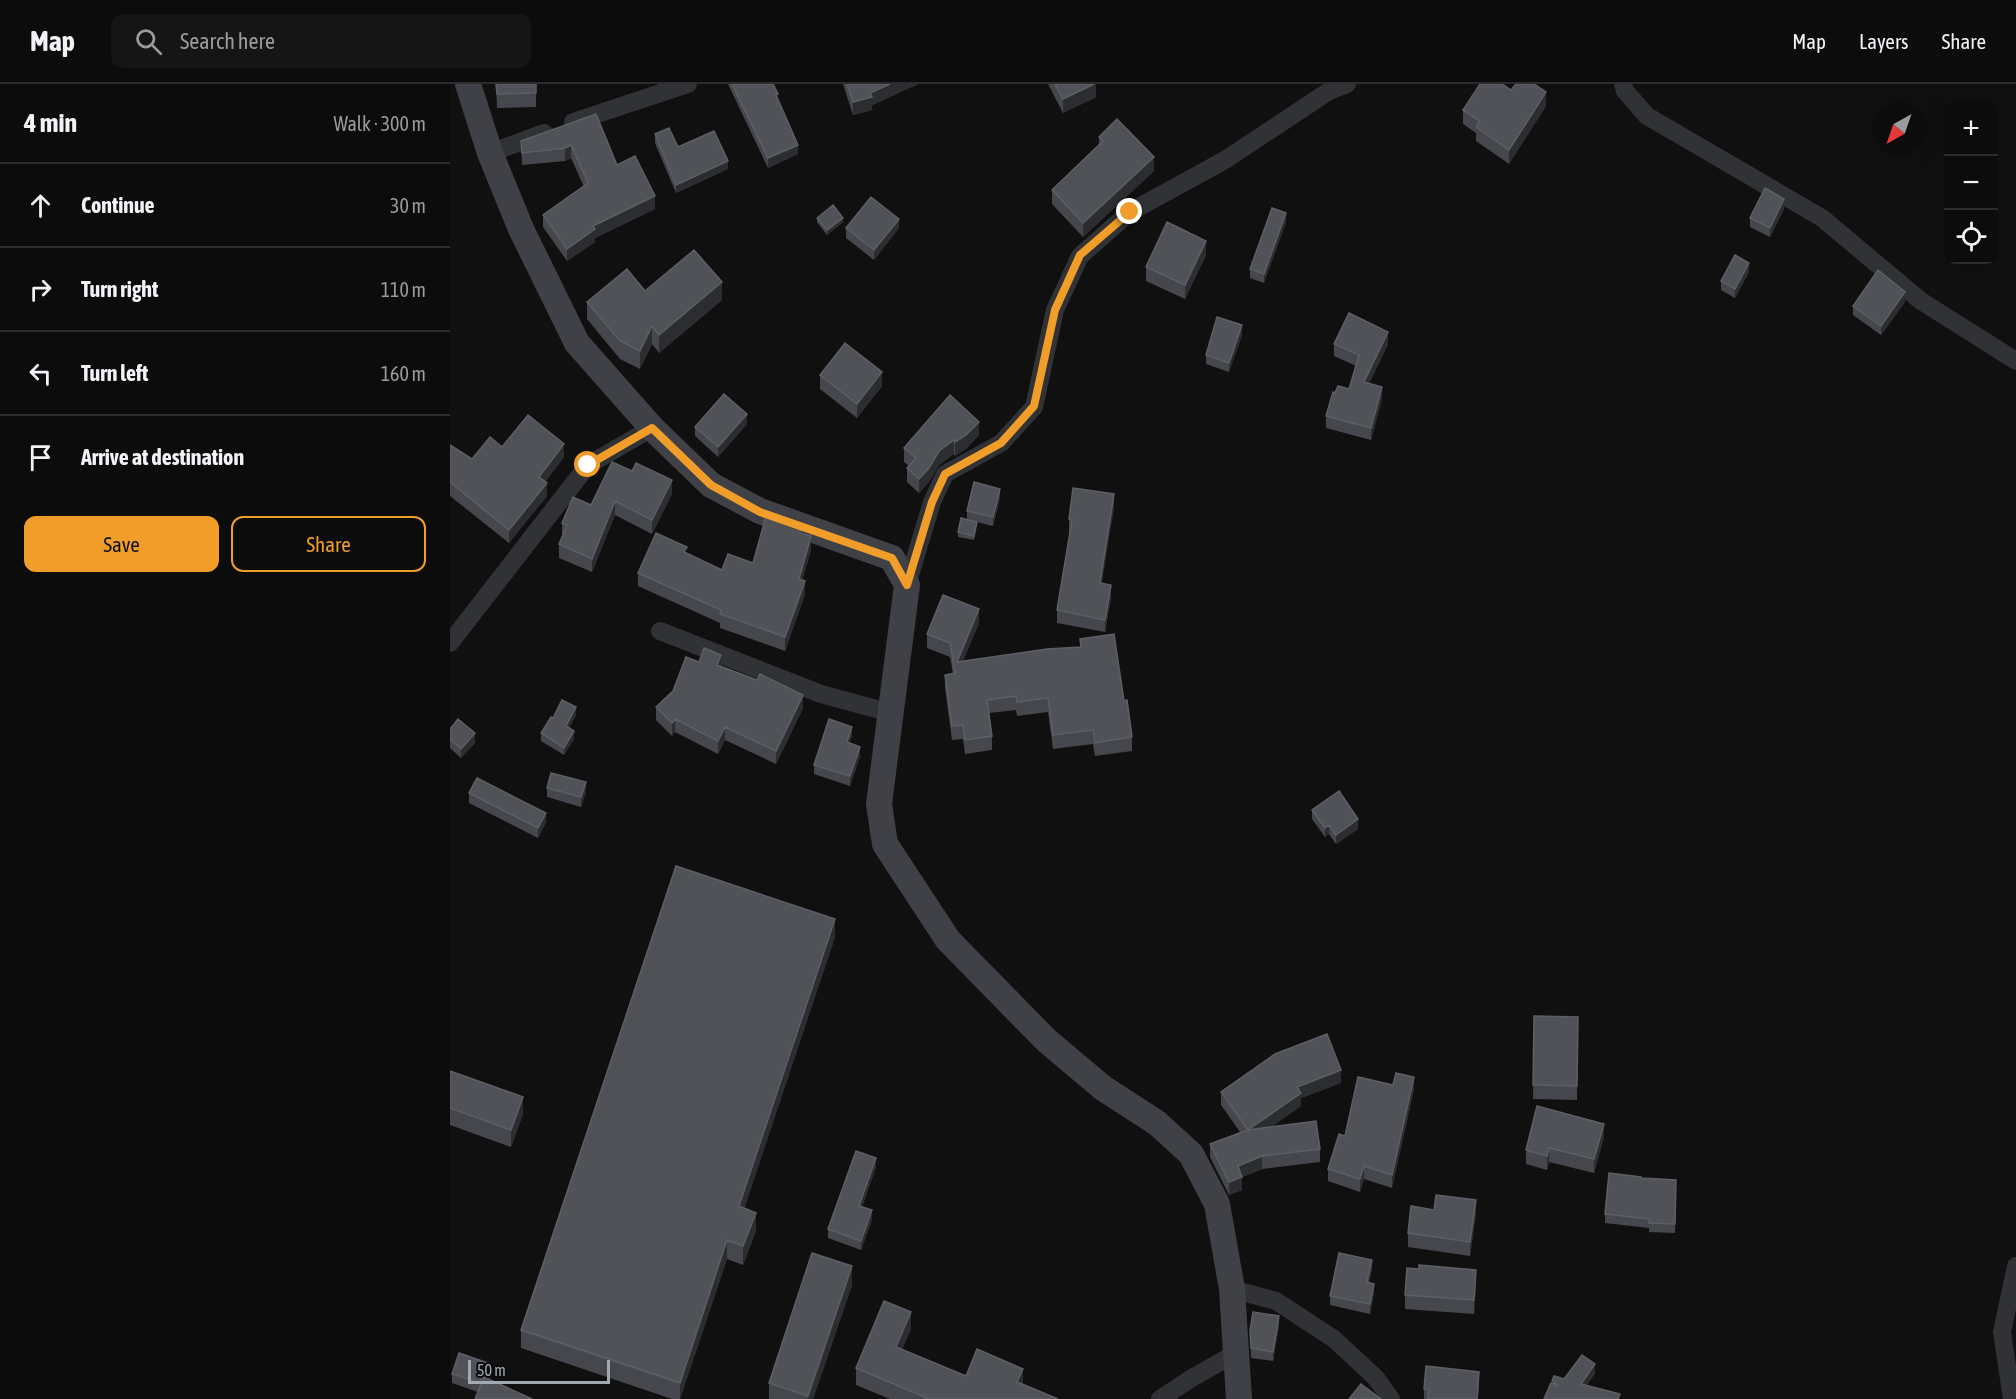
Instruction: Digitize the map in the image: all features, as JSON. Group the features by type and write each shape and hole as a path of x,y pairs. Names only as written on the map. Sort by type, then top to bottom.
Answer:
{"street":[{"path":"468,84 490,153 521,229 577,343 652,428 711,485 760,512 892,558 907,585"},
{"path":"490,153 688,84"},
{"path":"1239,1399 1232,1288 1217,1204 1191,1154 1157,1123 1103,1088 1046,1040 948,940 885,844 879,804 907,585 932,502 945,474 1001,443 1034,406 1055,310 1080,255 1130,212 1225,160 1329,90 1347,84"},
{"path":"1623,84 1625,91 1647,116 1822,218 1921,301 2016,361"},
{"path":"450,643 588,465 652,428"},
{"path":"660,631 821,694 891,714"},
{"path":"2012,1399 2002,1332 2016,1266"},
{"path":"1232,1288 1276,1301 1334,1338 1376,1378 1391,1399"},
{"path":"1160,1399 1236,1353"}],"building":[{"path":"496,84 536,84 536,93 497,94"},
{"path":"732,84 773,84 798,145 768,158"},
{"path":"847,84 890,84 870,93 872,97 853,102"},
{"path":"1055,84 1094,84 1063,99"},
{"path":"1480,84 1502,84 1511,90 1516,84 1534,84 1546,92 1509,150 1476,127 1480,121 1463,110"},
{"path":"596,114 617,165 635,156 655,196 593,226 595,229 567,249 543,215 588,183 571,145 565,148 522,153 521,141"},
{"path":"1117,119 1154,157 1083,223 1052,190 1103,141 1099,137"},
{"path":"669,128 678,147 714,131 728,161 676,185 655,134"},
{"path":"1765,188 1784,199 1770,228 1750,218"},
{"path":"871,197 899,219 874,250 846,228"},
{"path":"833,205 843,218 827,230 817,218"},
{"path":"1272,208 1286,213 1264,274 1250,269"},
{"path":"1167,222 1206,241 1185,285 1146,267"},
{"path":"694,250 722,282 659,335 652,326 640,351 620,341 587,302 627,269 645,291"},
{"path":"1735,255 1749,263 1735,289 1721,281"},
{"path":"1878,270 1905,292 1881,326 1853,306"},
{"path":"1349,313 1388,332 1364,382 1382,387 1371,428 1326,416 1333,392 1335,393 1338,386 1349,389 1359,355 1334,344"},
{"path":"1217,317 1242,325 1229,363 1206,355"},
{"path":"845,343 882,372 857,404 820,375"},
{"path":"724,394 747,414 718,447 695,427"},
{"path":"950,395 979,422 966,435 955,442 954,440 939,451 919,479 907,468 916,458 904,448"},
{"path":"528,415 564,444 539,477 547,483 509,530 450,482 450,445 472,459 490,437 502,447"},
{"path":"612,462 632,471 636,463 672,480 652,520 615,501 592,559 559,544 567,525 562,523 573,497 591,505"},
{"path":"974,482 1000,489 993,517 967,511"},
{"path":"1073,488 1114,494 1100,583 1111,585 1105,620 1057,610 1072,520 1069,519"},
{"path":"766,516 801,528 800,533 811,536 799,579 805,581 785,637 720,614 721,610 638,573 656,533 687,547 684,552 722,570 728,554 753,563"},
{"path":"961,518 977,522 974,536 958,532"},
{"path":"943,595 979,609 957,662 1047,649 1081,647 1080,639 1114,634 1132,737 1095,743 1093,730 1053,735 1048,698 1017,702 1016,696 987,700 992,736 965,740 963,725 952,726 945,675 955,673 950,643 927,634"},
{"path":"704,648 721,655 717,665 757,680 760,674 803,695 776,751 725,727 718,741 675,719 672,723 656,707 673,691 686,657 699,662"},
{"path":"562,700 576,707 566,726 574,731 564,748 541,733 551,717 553,718"},
{"path":"458,719 475,733 461,749 450,739 450,729"},
{"path":"829,719 852,727 847,742 860,747 850,776 814,765"},
{"path":"551,773 586,782 581,797 547,788"},
{"path":"477,778 546,813 538,828 469,793"},
{"path":"1339,791 1358,819 1336,835 1329,825 1325,828 1312,810"},
{"path":"676,866 835,919 739,1206 756,1213 743,1246 727,1240 680,1383 521,1330"},
{"path":"1534,1016 1578,1017 1577,1086 1533,1085"},
{"path":"1327,1034 1341,1070 1297,1087 1301,1093 1248,1130 1221,1092 1275,1054"},
{"path":"450,1071 523,1097 511,1130 450,1108"},
{"path":"1396,1073 1414,1077 1392,1175 1364,1166 1360,1179 1328,1169 1339,1134 1345,1136 1358,1077 1393,1085"},
{"path":"1537,1106 1604,1124 1594,1159 1549,1148 1547,1156 1526,1150"},
{"path":"1316,1121 1320,1149 1262,1156 1238,1166 1242,1177 1229,1182 1210,1144 1248,1130"},
{"path":"856,1151 876,1158 859,1206 872,1210 861,1241 828,1229"},
{"path":"1609,1173 1676,1180 1675,1224 1649,1223 1650,1219 1605,1214"},
{"path":"1436,1195 1476,1200 1470,1242 1408,1233 1411,1206 1434,1210"},
{"path":"812,1253 852,1266 808,1396 769,1383"},
{"path":"1339,1253 1372,1260 1367,1282 1374,1284 1370,1304 1330,1296"},
{"path":"1419,1265 1476,1270 1474,1300 1405,1295 1407,1268 1419,1269"},
{"path":"884,1301 911,1312 896,1347 966,1376 977,1349 1023,1369 1017,1382 1058,1399 929,1399 856,1368"},
{"path":"1253,1312 1279,1316 1273,1352 1251,1348 1250,1330"},
{"path":"459,1353 488,1363 482,1383 452,1374"},
{"path":"1582,1355 1595,1364 1581,1384 1620,1394 1618,1399 1544,1399 1551,1383 1559,1386 1552,1381 1554,1376 1564,1379"},
{"path":"1426,1366 1479,1372 1477,1399 1428,1399 1429,1389 1424,1389"},
{"path":"484,1377 532,1399 475,1399"},
{"path":"1361,1384 1381,1399 1349,1399"}],"route":[{"path":"588,465 652,428 711,485 760,512 892,558 907,585 932,502 945,474 1001,443 1034,406 1055,310 1080,255 1130,212"}]}
